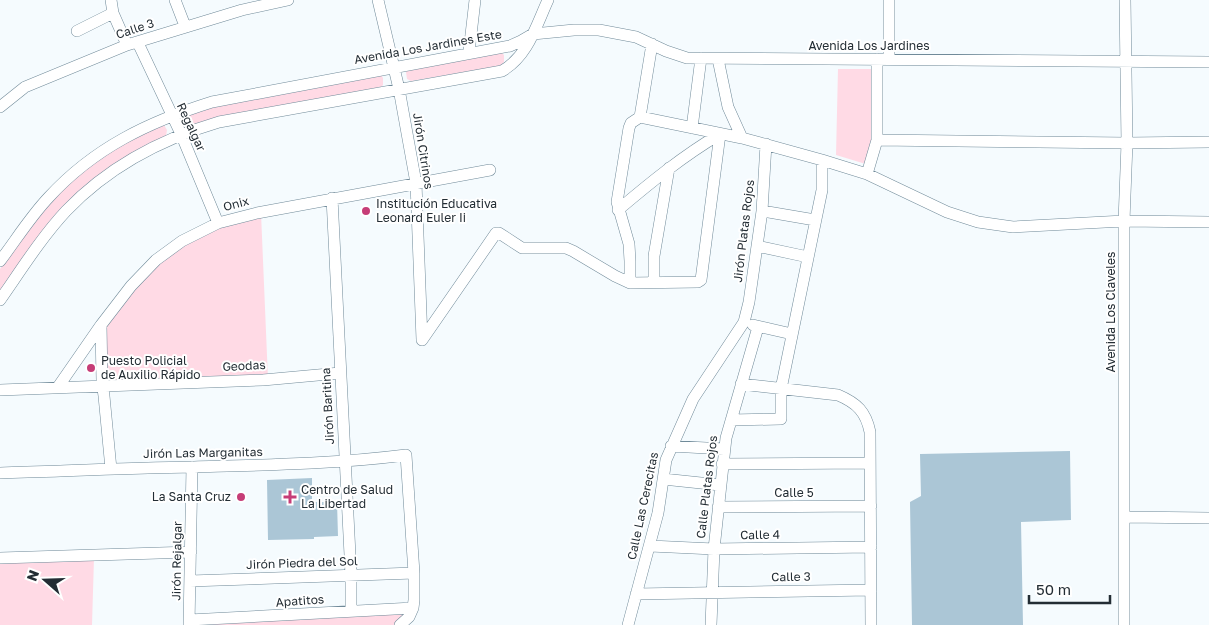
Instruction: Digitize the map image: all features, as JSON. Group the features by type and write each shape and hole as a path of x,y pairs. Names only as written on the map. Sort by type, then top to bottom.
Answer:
{"street":[{"name":"Regalgar","path":"111,0 113,13 181,134 218,223"},
{"path":"175,0 184,26"},
{"name":"Calle 3","path":"0,107 25,87 132,44 241,5 288,0"},
{"name":"Jirón Citrinos","path":"378,0 416,183 422,340 496,233 500,233 522,248 566,248 614,276 630,283"},
{"path":"469,52 475,0"},
{"path":"0,300 45,237 81,196 129,160 150,148 181,134 219,122 502,71 519,59 526,50 548,0"},
{"path":"867,174 877,140 889,0"},
{"name":"Avenida Los Claveles","path":"1124,625 1124,221 1127,143 1125,0"},
{"path":"77,31 113,13"},
{"name":"Avenida Los Jardines","path":"533,34 598,30 636,37 688,58 1127,63 1209,62"},
{"name":"Avenida Los Jardines Este","path":"0,261 47,198 87,162 121,139 171,115 212,102 393,66 510,46 522,42 533,34"},
{"path":"640,117 652,44"},
{"path":"692,128 701,58"},
{"path":"718,59 728,107 742,138"},
{"path":"720,134 701,280 698,282 630,283 629,244 617,202 629,128 631,123 640,117 742,138 822,160 867,174 947,212 978,222 1013,228 1124,221 1209,222"},
{"path":"618,210 669,168 720,134"},
{"path":"877,140 1209,142"},
{"name":"Jirón Platas Rojos","path":"744,322 762,211 766,144"},
{"path":"731,420 781,419 781,389 822,190 822,160"},
{"path":"654,282 654,256 669,168"},
{"name":"Onix","path":"58,387 130,286 156,260 182,241 218,223 257,213 490,170"},
{"name":"Jirón Baritina","path":"332,198 351,575 351,611"},
{"path":"762,211 816,220"},
{"path":"757,246 808,257"},
{"path":"744,322 792,334"},
{"name":"Calle Las Cerecitas","path":"628,625 650,546 661,497 666,460 694,399 744,322"},
{"path":"101,325 102,385 111,470"},
{"name":"Calle Platas Rojos","path":"711,625 714,549 724,449 758,327"},
{"name":"Geodas","path":"0,390 263,380 340,373"},
{"path":"741,384 838,395 850,400 861,408 870,432 871,625"},
{"path":"672,446 724,449"},
{"name":"Jirón Las Marganitas","path":"0,473 281,466 344,462 406,454 414,573"},
{"path":"722,464 870,463"},
{"name":"Jirón Rejalgar","path":"189,623 192,467"},
{"path":"663,479 720,485"},
{"name":"Calle 5","path":"718,507 871,506"},
{"path":"1125,517 1209,518"},
{"name":"Calle 4","path":"650,546 714,549 871,548"},
{"path":"0,558 191,552"},
{"path":"400,625 409,617 413,608 414,573"},
{"name":"Jirón Piedra del Sol","path":"190,581 414,573"},
{"name":"Calle 3","path":"636,594 871,590"},
{"name":"Apatitos","path":"189,623 413,608"}],"shaded area":[{"path":"501,52 504,55 504,62 500,66 411,81 407,79 406,72 409,69"},
{"path":"838,69 875,69 875,141 869,165 836,155"},
{"path":"380,73 383,78 383,85 381,87 219,118 189,126 185,124 183,118 185,114 201,109"},
{"path":"164,125 167,130 166,136 102,173 0,293 0,269 38,215 71,180 128,140"},
{"path":"261,213 268,379 102,385 101,325 130,286 182,241"},
{"path":"94,558 92,625 0,625 0,561"},
{"path":"404,613 403,619 397,625 200,625"}],"building":[{"path":"1070,451 1071,520 1021,522 1023,625 912,625 910,502 921,496 920,454"},
{"name":"Centro de Salud La Libertad","path":"312,478 312,502 337,502 338,536 314,537 314,539 268,540 267,480"}],"place":[{"name":"Institución Educativa Leonard Euler Ii","path":"366,211"},
{"name":"Puesto Policial de Auxilio Rápido","path":"91,368"},
{"name":"La Santa Cruz","path":"241,497"},
{"name":"Centro de Salud La Libertad","path":"290,497"}]}
